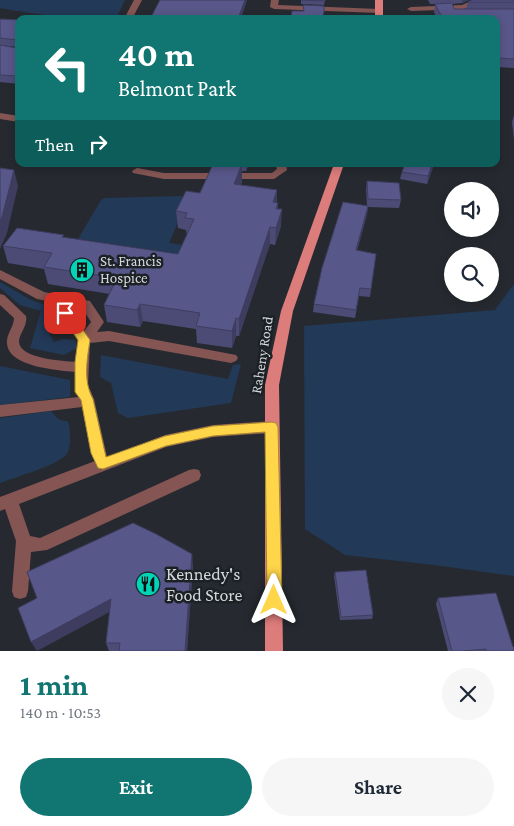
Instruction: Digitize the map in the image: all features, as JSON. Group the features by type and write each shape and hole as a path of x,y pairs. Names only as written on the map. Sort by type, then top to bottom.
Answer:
{"main road":[{"path":"378,0 379,15"},
{"name":"Raheny Road","path":"274,651 272,385 288,311 338,167"}],"street":[{"path":"130,15 138,0"},
{"path":"350,0 350,15"},
{"path":"407,0 412,14"},
{"path":"412,14 464,8 471,3 514,2"},
{"path":"274,7 350,15 379,15"},
{"path":"412,14 468,14"},
{"path":"0,116 15,118"},
{"path":"137,171 164,176 274,176 282,170 282,167"},
{"path":"0,274 41,296 86,304 98,322 84,340 81,368 82,392 87,401 98,453 103,464"},
{"path":"0,298 20,316 20,324 12,342 14,350 20,355 40,362 81,368"},
{"path":"56,299 84,340"},
{"path":"84,340 92,337 110,336 231,358"},
{"path":"0,411 87,401"},
{"path":"194,475 41,545 31,545 24,540 5,502 165,441 222,430 272,427"},
{"path":"20,591 24,540"}],"shaded area":[{"path":"0,0 125,0 118,15 43,15 0,8"},
{"path":"182,196 182,198 189,197 169,243 205,248 202,257 78,239 101,200 105,198"},
{"path":"0,282 31,300 51,307 56,320 44,325 54,342 63,339 74,340 77,345 75,349 64,355 30,348 41,311 20,305 0,288"},
{"path":"514,284 514,576 345,555 305,529 304,326 495,310"},
{"path":"101,355 228,379 233,365 241,364 231,403 128,418 118,413 111,383 100,377"},
{"path":"0,366 70,380 70,397 0,405"},
{"path":"51,411 58,418 67,421 69,424 70,444 66,455 45,467 0,483 0,418"}],"building":[{"path":"160,0 245,0 239,15 152,15"},
{"path":"472,0 514,0 514,2 468,2"},
{"path":"452,3 454,9 514,9 514,59 500,58 500,15 441,15 435,4"},
{"path":"303,5 324,6 323,15 292,15 292,11 304,11"},
{"path":"0,19 15,20 15,40 0,38"},
{"path":"0,45 15,48 15,76 0,75"},
{"path":"212,167 241,167 234,184 277,190 273,202 278,203 276,209 282,209 276,228 270,227 239,319 236,318 232,331 196,326 200,313 140,304 137,310 104,305 117,278 44,267 52,253 3,246 17,228 64,235 62,237 178,254 194,219 185,218 187,213 176,211 186,191 200,193"},
{"path":"404,167 431,167 428,176 402,172"},
{"path":"0,168 14,170 0,221"},
{"path":"367,181 399,183 401,200 368,199"},
{"path":"343,202 368,206 356,250 376,254 371,289 360,288 356,310 314,304 322,268"},
{"path":"133,523 192,554 185,651 119,651 120,643 106,643 111,599 31,642 18,608 37,598 27,572"},
{"path":"366,570 373,615 341,617 335,572"},
{"path":"496,593 514,651 486,651 486,649 452,651 438,598"}],"place":[{"name":"St. Francis Hospice","path":"82,270"},
{"name":"Kennedy's Food Store","path":"148,584"}],"route":[{"path":"65,313 84,340 81,362 81,387 87,399 98,453 103,464 165,441 213,431 272,427 274,600"}]}
